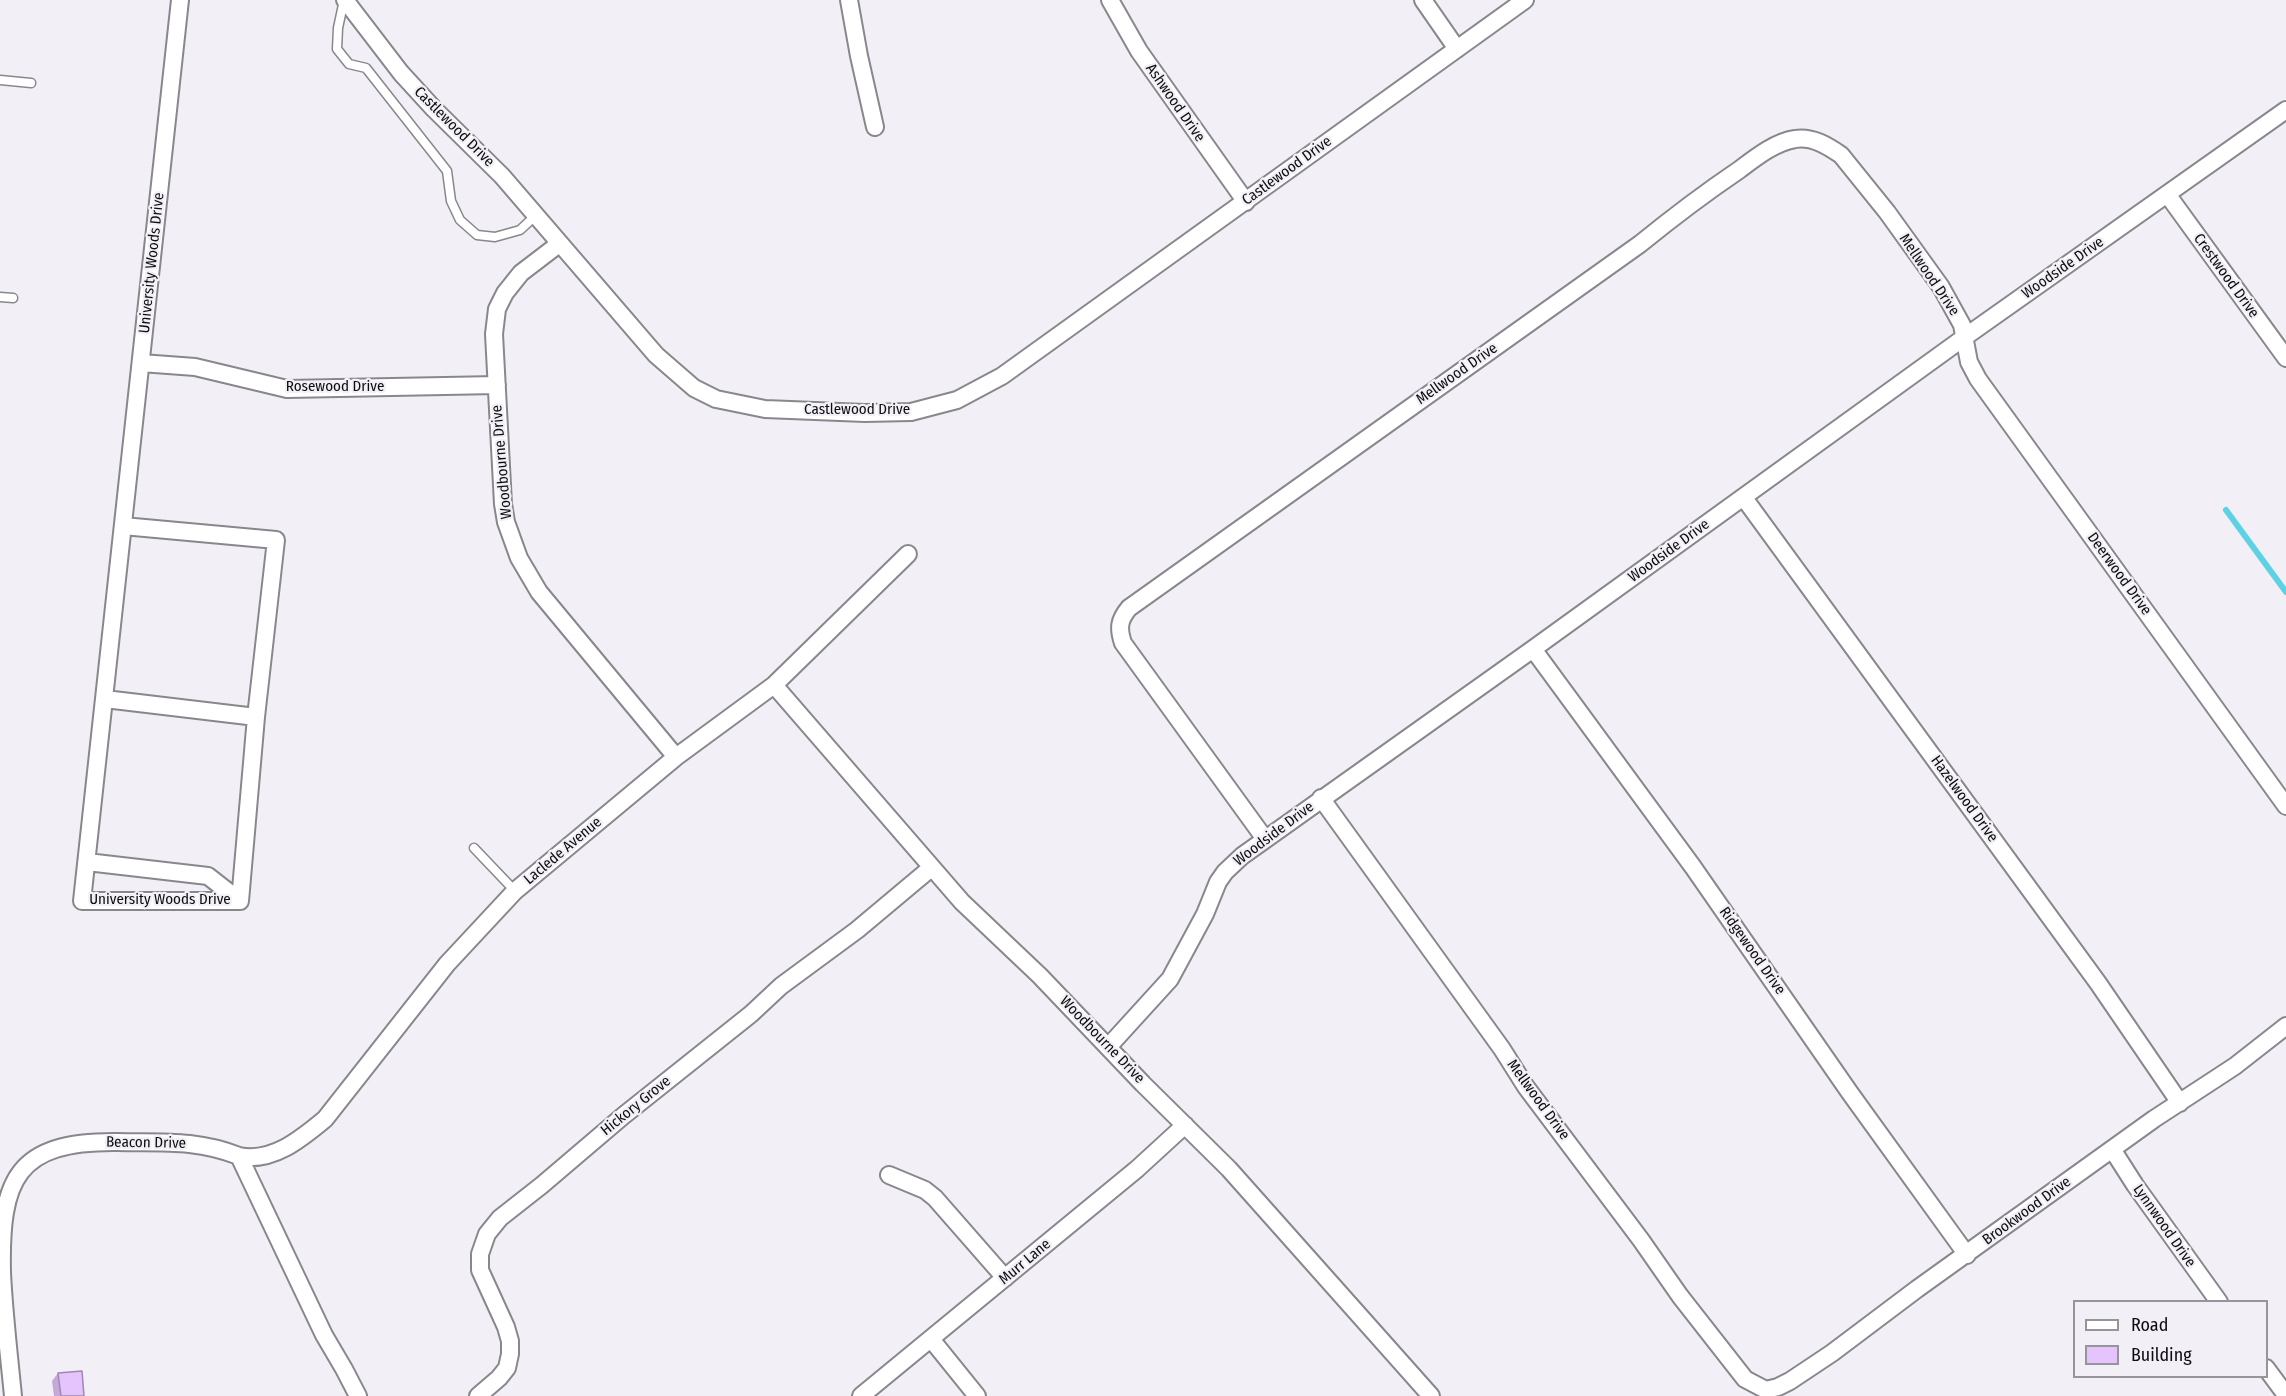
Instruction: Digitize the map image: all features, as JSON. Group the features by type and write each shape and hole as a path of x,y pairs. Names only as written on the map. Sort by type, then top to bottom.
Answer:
{"street":[{"name":"University Woods Drive","path":"180,0 82,901 240,901"},
{"name":"Castlewood Drive","path":"345,0 407,79 502,176 656,355 694,388 716,399 765,409 865,413 911,412 957,400 1002,376 1525,0"},
{"path":"849,0 875,127"},
{"name":"Ashwood Drive","path":"1110,0 1139,51 1246,202"},
{"path":"1423,0 1457,49"},
{"name":"Woodside Drive","path":"1109,1046 1170,979 1225,872 1242,856 1744,498 1965,337 2286,110"},
{"name":"Mellwood Drive","path":"1265,839 1123,643 1119,632 1124,614 1226,537 1640,244 1689,204 1783,143 1797,138 1827,145 1853,169 1922,259 1962,325 1965,337"},
{"name":"Crestwood Drive","path":"2167,194 2286,358"},
{"name":"Woodbourne Drive","path":"559,244 521,273 496,309 494,333 496,385 506,522 519,558 540,592 676,757"},
{"name":"Deerwood Drive","path":"1965,337 1969,362 1978,379 2286,806"},
{"name":"Rosewood Drive","path":"141,363 195,367 287,389 496,385"},
{"name":"Hazelwood Drive","path":"1744,498 2091,974 2180,1103"},
{"name":"University Woods Drive","path":"123,526 276,540 256,717 240,901"},
{"name":"Laclede Avenue","path":"239,1156 256,1158 271,1155 303,1137 325,1119 336,1108 447,964 515,891 676,757 774,685 908,554"},
{"name":"Ridgewood Drive","path":"1533,649 1700,877 1850,1093 1967,1255"},
{"name":"Woodbourne Drive","path":"774,685 962,902 1040,976 1229,1169 1431,1396"},
{"path":"105,699 256,717"},
{"name":"Mellwood Drive","path":"1321,798 1502,1049 1526,1087 1641,1240 1680,1296 1745,1379 1766,1390"},
{"name":"University Woods Drive","path":"87,862 208,876 240,901"},
{"name":"Hickory Grove","path":"478,1396 507,1368 510,1354 510,1341 506,1328 480,1270 480,1254 487,1234 500,1218 751,1014 782,986 857,930 931,868"},
{"name":"Brookwood Drive","path":"1766,1390 1790,1381 1832,1353 2112,1149 2235,1066 2286,1026"},
{"name":"Murr Lane","path":"861,1396 1137,1169 1185,1125"},
{"name":"Beacon Drive","path":"13,1396 0,1238 4,1201 10,1185 20,1171 32,1160 47,1152 65,1146 102,1142 182,1142 239,1156"},
{"name":"Lynnwood Drive","path":"2112,1149 2148,1204 2218,1300"},
{"path":"239,1156 324,1335 358,1396"},
{"path":"889,1175 925,1190 935,1198 1005,1278"},
{"path":"931,1339 977,1396"},
{"path":"2268,1371 2286,1395"}],"lane":[{"path":"345,0 338,28 337,49 349,64 366,68 447,171 451,201 460,220 477,235 495,237 520,230 535,216"},
{"path":"0,80 31,83"},
{"path":"0,297 13,298"},
{"path":"474,848 515,891"}],"building":[{"path":"82,1371 84,1396 61,1396 58,1373"}],"waterway":[{"path":"2226,510 2286,592"}]}
